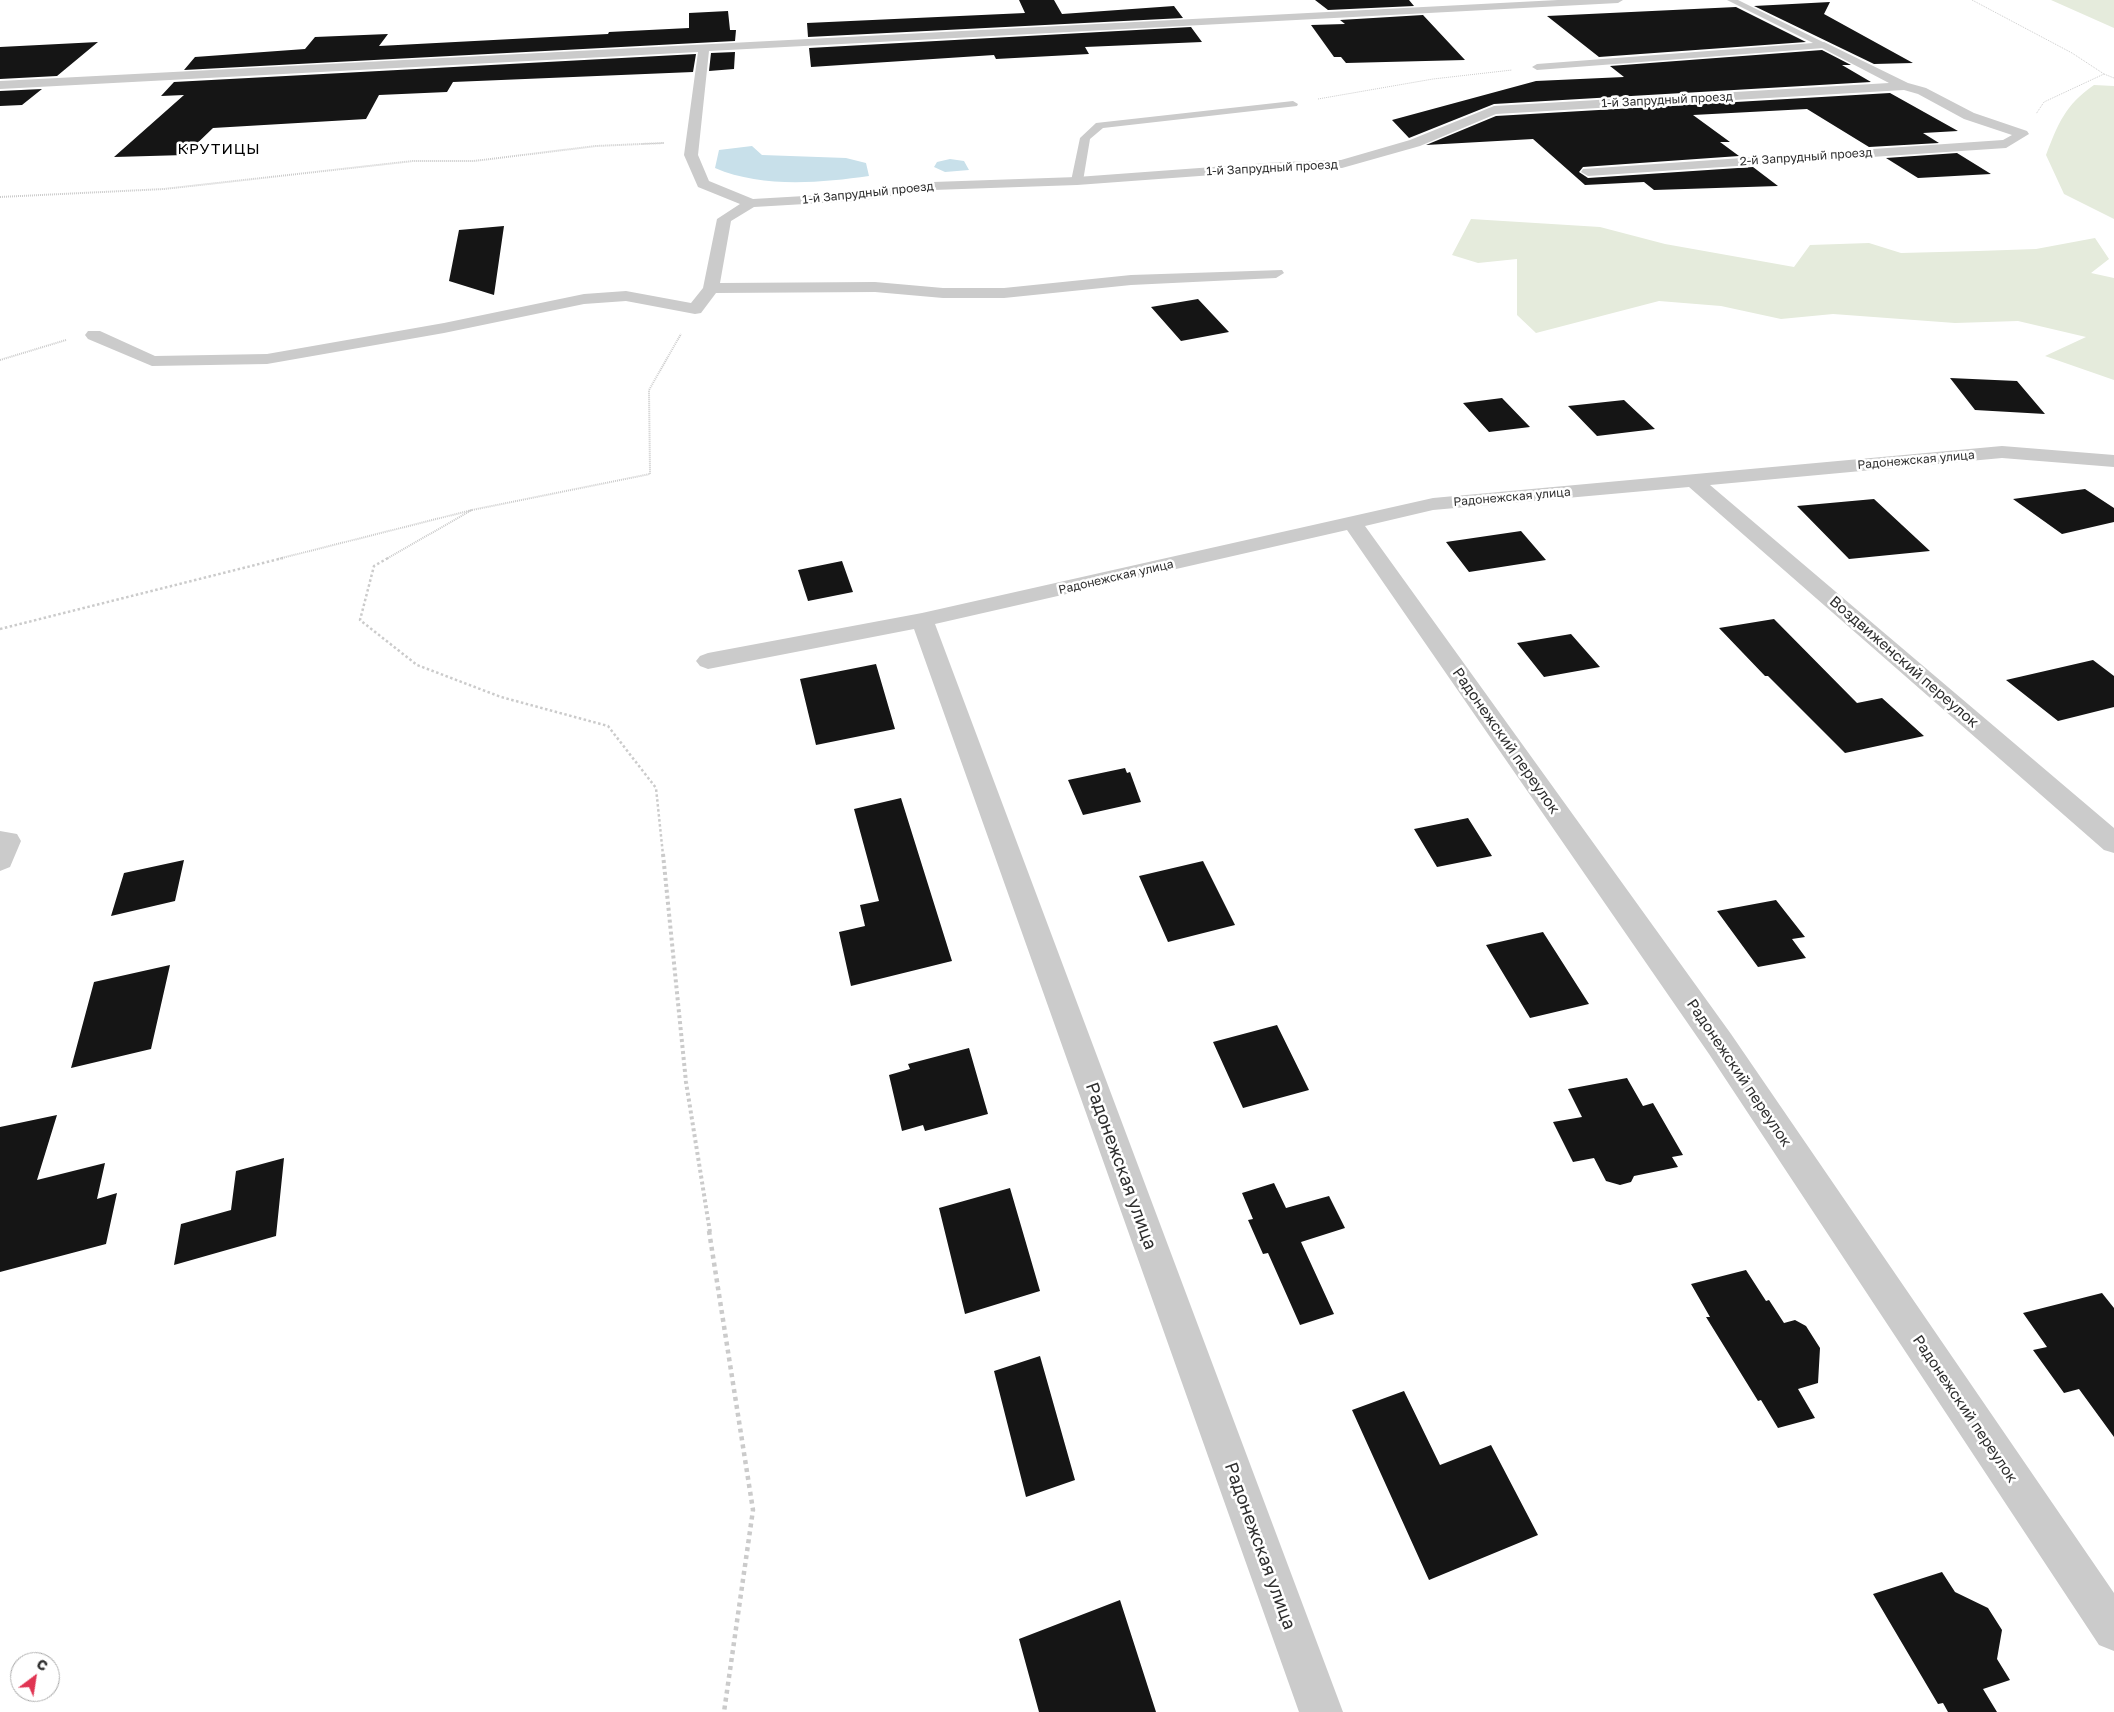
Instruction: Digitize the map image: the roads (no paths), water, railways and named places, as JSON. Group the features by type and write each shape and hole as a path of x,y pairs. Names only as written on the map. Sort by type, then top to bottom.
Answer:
{"street":[{"path":"0,85 1618,0"},
{"path":"1824,45 1904,86"},
{"path":"704,49 691,155 703,184 751,202"},
{"name":"2-й Запрудный проезд","path":"1588,172 2006,144 2022,134 1969,116 1922,92 1904,86"},
{"name":"1-й Запрудный проезд","path":"751,202 856,197 934,186 1077,181 1281,166 1342,164 1415,143 1494,110 1904,86"},
{"path":"94,335 152,361 230,360 267,358 348,345 584,299 626,296 695,309 711,288 724,219 751,202"},
{"path":"711,288 792,286 875,287 943,292 1004,293 1131,280 1276,273"},
{"name":"Радонежская улица","path":"708,662 922,620 1353,524 1433,504 2002,452 2114,461"},
{"name":"Воздвиженский переулок","path":"1694,481 2114,843"},
{"name":"Радонежский переулок","path":"1353,524 1720,1044 2114,1630"},
{"name":"Радонежская улица","path":"922,620 1321,1712"}],"lane":[{"path":"1731,0 1824,45"},
{"path":"1537,67 1824,45"},
{"path":"1077,181 1085,138 1100,125 1293,104"}],"water":[{"path":"752,146 762,155 846,158 866,163 869,176 831,181 771,181 752,179 715,168 719,150"},
{"path":"950,159 964,161 969,170 945,172 934,167 937,162"}],"district":[{"name":"КРУТИЦЫ","path":"219,149"}]}
